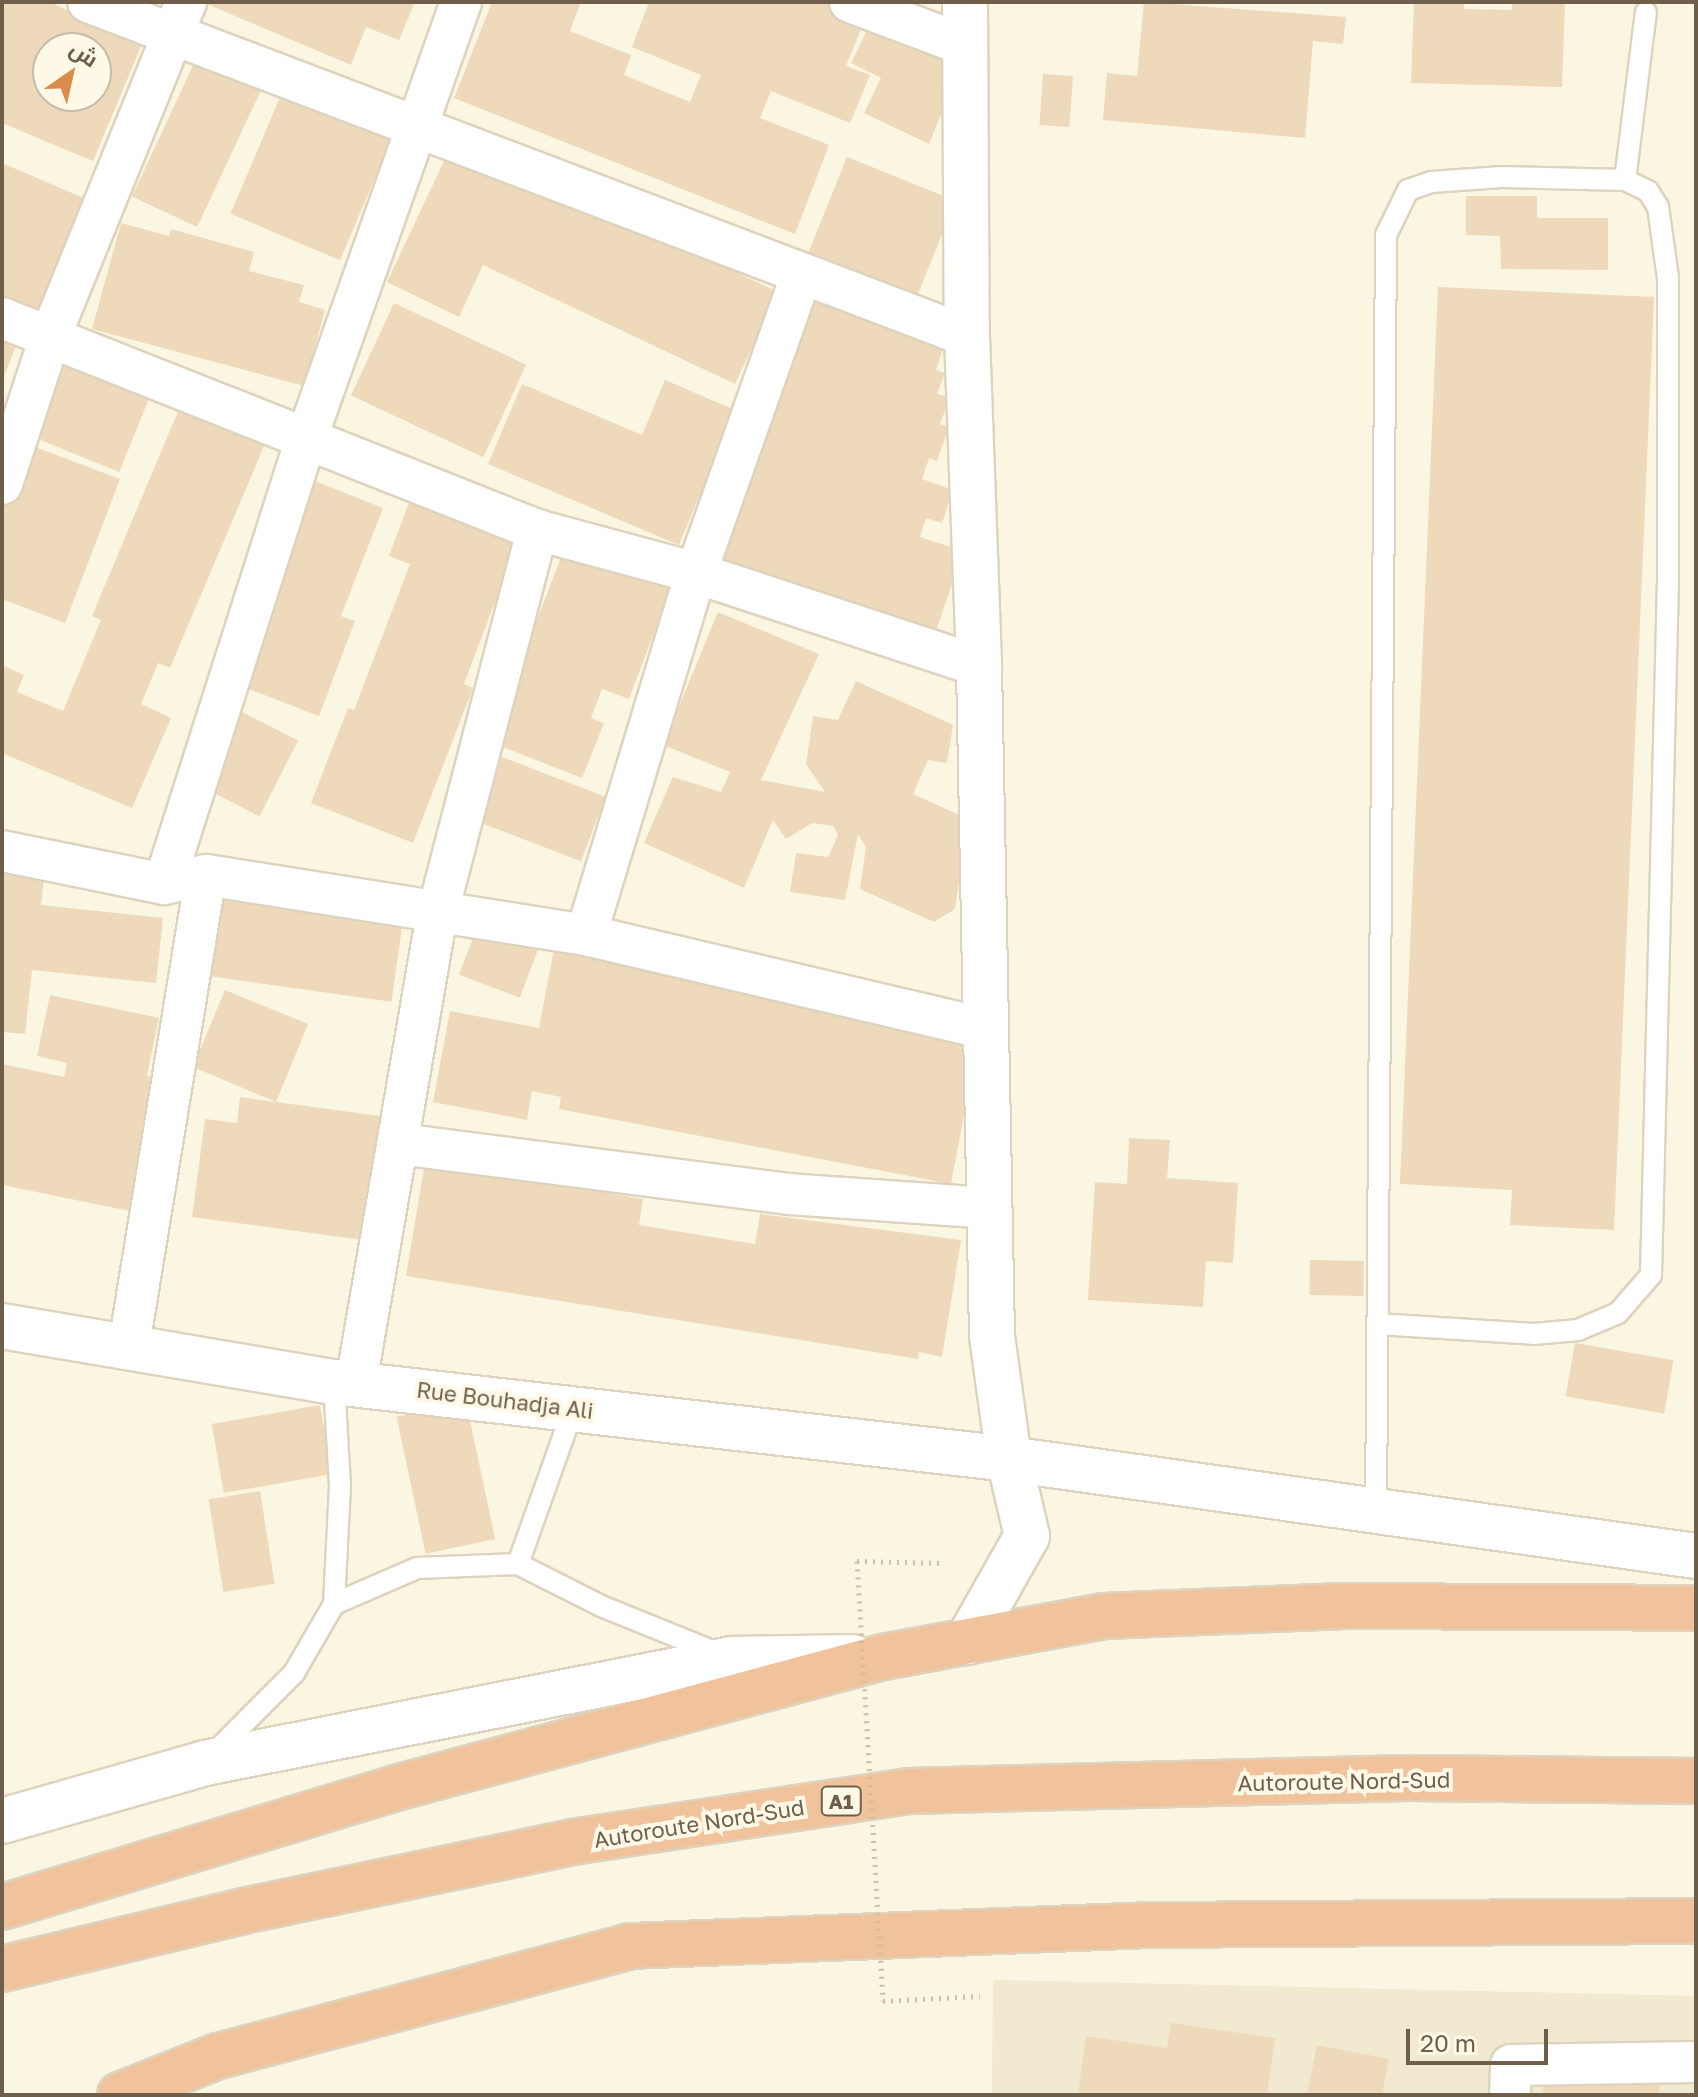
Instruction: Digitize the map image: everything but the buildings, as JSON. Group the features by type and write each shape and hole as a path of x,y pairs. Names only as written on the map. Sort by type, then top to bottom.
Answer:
{"highway":[{"path":"2,1907 399,1787 883,1657 1119,1615 1345,1606 1696,1608"},
{"name":"Autoroute Nord-Sud","path":"2,1969 243,1911 572,1842 909,1791 1408,1778 1696,1781"},
{"path":"120,2095 218,2056 630,1946 1151,1925 1696,1921"}],"main road":[{"path":"965,2 967,336 979,666 992,1336 1009,1459 1027,1536 967,1642"},
{"name":"Rue Bouhadja Ali","path":"2,1326 345,1382 1009,1459 1696,1556"},
{"path":"2,1821 205,1763 732,1659 883,1657"}],"street":[{"path":"88,2 180,19 422,125 801,276 967,336"},
{"path":"164,884 307,437 422,125 461,2"},
{"path":"850,2 967,46"},
{"path":"2,484 50,337 180,19"},
{"path":"586,935 696,573 801,276"},
{"path":"2,318 537,530 696,573 979,666"},
{"path":"345,1382 399,1144 437,915 537,530"},
{"path":"2,851 164,884 206,875 437,915 586,935 984,1028"},
{"path":"129,1345 206,875"},
{"path":"399,1144 789,1194 989,1208"},
{"path":"1510,2095 1511,2065 1696,2062"}],"lane":[{"path":"1625,180 1646,12"},
{"path":"1376,1511 1377,1324 1386,235 1408,190 1431,182 1502,177 1625,180 1648,191 1658,207 1668,278 1668,596 1651,1275 1618,1313 1578,1330 1534,1334 1377,1324"},
{"path":"205,1763 294,1673 334,1604 345,1382"},
{"path":"518,1564 574,1407"},
{"path":"334,1604 417,1568 518,1564 601,1606 732,1659"}],"path":[{"path":"943,1563 857,1561 883,2001 980,1996"}],"shaded area":[{"path":"993,1980 1696,1996 1696,2095 992,2095"}]}
